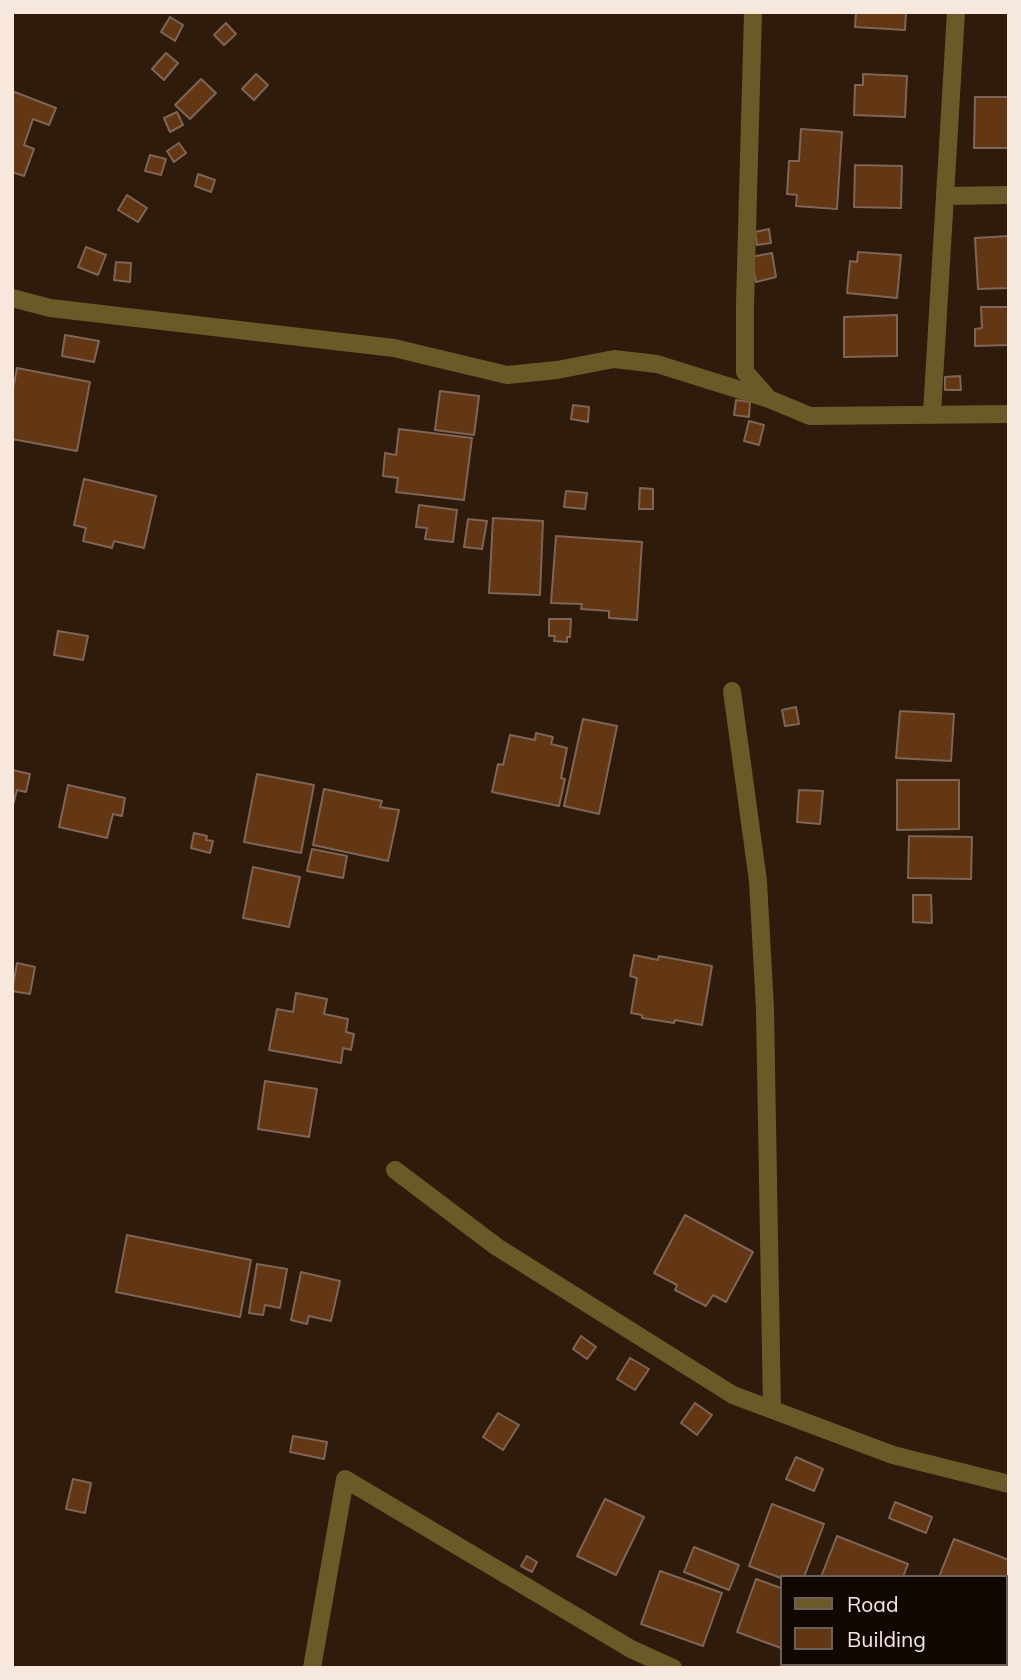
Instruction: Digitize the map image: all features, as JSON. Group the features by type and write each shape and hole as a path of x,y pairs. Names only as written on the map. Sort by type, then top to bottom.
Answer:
{"street":[{"path":"753,12 745,372 769,398"},
{"path":"932,414 956,12"},
{"path":"946,196 1009,195"},
{"path":"12,298 50,308 394,348 507,375 557,370 614,359 657,364 769,398 810,415 1009,414"},
{"path":"732,691 758,881 765,1009 772,1409"},
{"path":"395,1170 497,1247 573,1292 621,1326 733,1395 893,1455 1009,1484"},
{"path":"312,1668 345,1479 631,1649 673,1668"}],"building":[{"path":"856,12 906,12 905,30 855,27"},
{"path":"170,17 183,25 175,41 161,32"},
{"path":"226,23 236,34 224,45 214,35"},
{"path":"166,53 178,63 164,80 152,69"},
{"path":"256,74 268,85 254,100 242,89"},
{"path":"863,74 907,76 905,117 854,115 855,85 863,85"},
{"path":"201,79 216,93 190,119 175,105"},
{"path":"12,91 56,108 49,125 33,119 24,145 34,149 24,176 12,172"},
{"path":"975,97 1009,97 1009,148 974,148"},
{"path":"177,112 183,125 170,132 164,118"},
{"path":"801,129 842,132 837,209 796,206 797,195 787,194 789,161 799,161"},
{"path":"179,143 186,153 174,162 167,151"},
{"path":"150,155 166,159 161,175 145,171"},
{"path":"855,165 902,166 901,208 854,207"},
{"path":"198,174 215,180 211,192 195,186"},
{"path":"127,195 147,208 138,222 118,210"},
{"path":"769,229 771,243 757,245 755,232"},
{"path":"1009,236 1009,288 978,289 975,238"},
{"path":"86,247 106,255 98,275 78,267"},
{"path":"858,252 901,255 897,298 847,293 850,261 857,262"},
{"path":"772,253 776,277 756,282 751,257"},
{"path":"116,262 131,263 130,282 114,280"},
{"path":"981,307 1009,307 1009,345 975,346 975,329 982,328"},
{"path":"897,315 897,356 844,357 844,317"},
{"path":"65,335 99,341 94,362 62,356"},
{"path":"17,368 90,382 77,451 12,439 12,395"},
{"path":"960,376 961,390 945,390 945,377"},
{"path":"440,391 479,396 474,435 435,430"},
{"path":"736,400 750,402 749,417 734,415"},
{"path":"573,405 589,407 588,422 571,419"},
{"path":"749,421 764,425 759,445 744,441"},
{"path":"399,429 472,438 464,500 396,492 398,478 383,476 385,453 396,455"},
{"path":"84,479 156,496 144,548 114,541 112,548 83,541 86,528 74,525"},
{"path":"640,488 653,489 653,509 639,509"},
{"path":"566,491 587,493 585,509 564,507"},
{"path":"419,505 457,510 453,542 425,539 427,528 416,527"},
{"path":"493,518 543,521 540,595 489,593"},
{"path":"468,519 487,521 482,549 464,547"},
{"path":"556,536 642,542 637,620 609,618 609,611 581,609 582,604 551,603"},
{"path":"549,619 571,619 567,642 554,641 555,636 549,636"},
{"path":"58,631 88,636 83,660 54,655"},
{"path":"796,707 799,724 785,726 782,710"},
{"path":"900,711 954,714 951,761 896,758"},
{"path":"583,719 617,726 599,814 564,806"},
{"path":"536,733 553,737 551,744 567,748 561,778 565,779 559,806 492,792 498,764 503,765 510,735 535,740"},
{"path":"12,770 30,774 26,792 17,790 12,809"},
{"path":"257,774 314,785 301,853 244,842"},
{"path":"897,780 959,780 959,829 897,830"},
{"path":"68,785 125,798 122,816 113,814 107,838 59,827"},
{"path":"324,789 382,801 380,807 399,810 388,861 313,845"},
{"path":"799,790 823,791 820,824 797,822"},
{"path":"194,833 207,836 206,840 213,841 210,853 191,848"},
{"path":"909,836 972,837 971,879 908,878"},
{"path":"312,849 347,856 343,878 307,871"},
{"path":"253,867 300,877 289,927 243,918"},
{"path":"913,895 931,895 932,923 913,922"},
{"path":"634,955 658,960 659,956 712,966 702,1025 642,1018 642,1015 631,1013 637,978 630,976"},
{"path":"17,963 35,967 30,994 12,991"},
{"path":"296,993 327,999 324,1014 348,1019 346,1032 354,1034 351,1050 343,1048 341,1063 269,1050 277,1009 293,1012"},
{"path":"265,1081 317,1089 309,1137 258,1129"},
{"path":"685,1215 753,1252 726,1302 713,1295 706,1306 675,1290 677,1285 654,1273"},
{"path":"127,1235 251,1260 240,1317 116,1292"},
{"path":"257,1264 287,1269 280,1308 265,1305 263,1315 249,1313"},
{"path":"301,1272 340,1281 331,1321 309,1316 307,1324 291,1320"},
{"path":"581,1336 596,1347 587,1359 573,1349"},
{"path":"630,1358 649,1369 635,1390 617,1379"},
{"path":"695,1403 712,1415 697,1435 681,1423"},
{"path":"498,1413 519,1425 503,1450 483,1437"},
{"path":"293,1436 327,1442 324,1459 290,1452"},
{"path":"796,1457 823,1469 814,1491 786,1479"},
{"path":"73,1479 91,1483 85,1513 66,1509"},
{"path":"605,1499 644,1517 616,1575 577,1556"},
{"path":"895,1502 932,1517 926,1533 889,1518"},
{"path":"772,1504 824,1524 805,1575 780,1575 780,1578 749,1566"},
{"path":"837,1536 908,1564 904,1575 822,1575"},
{"path":"954,1539 1009,1560 1007,1635 1007,1575 940,1575"},
{"path":"694,1547 739,1565 729,1590 684,1572"},
{"path":"527,1556 537,1562 532,1572 521,1566"},
{"path":"660,1571 722,1593 703,1646 641,1624"},
{"path":"756,1579 780,1588 780,1648 737,1632"}]}
